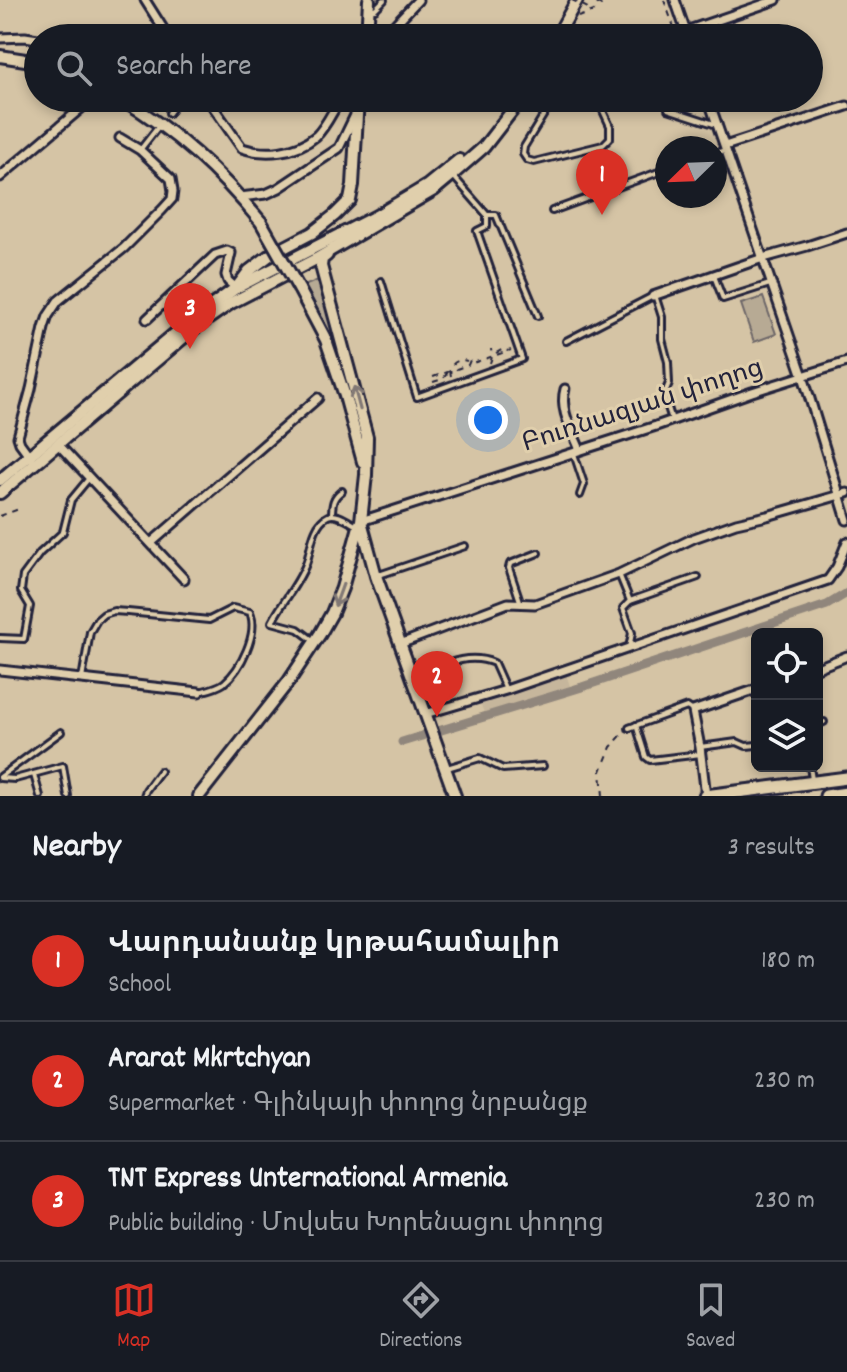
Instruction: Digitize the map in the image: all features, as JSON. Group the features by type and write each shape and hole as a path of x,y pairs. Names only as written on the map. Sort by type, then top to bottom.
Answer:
{"main road":[{"path":"560,24 573,0"},
{"path":"0,56 24,60"},
{"path":"142,112 198,154 226,180 261,222 326,340 366,475"},
{"path":"236,288 249,271 270,255 312,233 350,200 358,112"},
{"path":"0,480 57,443 195,328 231,303 428,185 482,140 504,112"},
{"path":"199,796 289,681 315,641 342,588 360,524 367,437 321,266 322,259 332,250 423,197 452,175 484,147 511,112"},
{"path":"312,233 315,254"},
{"path":"0,493 32,459 190,321 236,288 315,254 332,250"},
{"path":"360,524 455,796"},
{"path":"705,796 847,778"},
{"path":"826,796 847,793"}],"street":[{"path":"145,0 160,24"},
{"path":"395,24 418,0"},
{"path":"675,0 683,24"},
{"path":"715,24 776,0"},
{"path":"0,38 24,37"},
{"path":"727,147 847,106"},
{"path":"0,177 77,112"},
{"path":"217,112 242,148 272,154 295,148 316,136 332,112"},
{"path":"240,197 266,194 279,188 339,148 355,112"},
{"path":"714,112 722,136"},
{"path":"32,459 18,437 48,316 58,301 124,248 172,199 171,179 140,150 120,138"},
{"path":"727,154 843,493 847,520"},
{"path":"654,296 847,233"},
{"path":"147,319 221,252 231,253 226,275 236,288"},
{"name":"Բուռնազյան փողոց","path":"360,524 847,362"},
{"path":"565,389 562,399 564,412 576,451"},
{"path":"151,543 318,398"},
{"path":"57,443 184,579"},
{"path":"400,644 508,603 535,604 619,574 694,538 736,523 843,493"},
{"path":"426,717 828,580 847,542"},
{"path":"823,666 847,656"},
{"path":"0,670 199,692"},
{"path":"705,796 693,711 751,691"}],"lane":[{"path":"369,5 375,9 384,0"},
{"path":"545,112 524,147 523,154 527,160 534,162 603,145 610,138 610,126 604,112"},
{"path":"677,112 719,126"},
{"path":"140,150 160,124"},
{"path":"552,211 655,173"},
{"path":"381,281 417,397 522,359 477,231 487,226 487,215 452,175"},
{"path":"487,215 496,215 538,316"},
{"path":"714,275 723,299 770,284"},
{"path":"566,341 654,296 662,317 669,383 664,395 672,420"},
{"path":"576,451 584,484 580,495"},
{"path":"0,638 24,639 30,606 21,591 23,576 40,553 63,532 71,500 90,477"},
{"path":"332,515 332,503 342,491"},
{"path":"315,641 298,629 272,622 306,563 317,529 326,517 332,515 360,524"},
{"path":"376,576 465,546"},
{"path":"521,604 510,564 538,553"},
{"path":"619,574 630,601"},
{"path":"629,648 632,633 623,608 630,601 698,577"},
{"path":"82,679 90,632 104,614 114,611 209,620 233,608 250,612 254,621 251,636 235,673 221,686 199,692"},
{"path":"413,678 463,659 479,658 494,663 506,690"},
{"path":"629,728 687,707 693,711"},
{"path":"636,725 646,757 650,760 737,742 751,746"},
{"path":"0,777 61,732"},
{"path":"445,768 480,758 503,769 543,766"},
{"path":"0,777 15,779 63,766 68,796"},
{"path":"144,796 160,771"},
{"path":"811,772 813,782"},
{"path":"34,774 40,796"}],"path":[{"path":"573,0 594,11 603,0"},
{"path":"664,0 673,24"},
{"path":"491,349 493,364"},
{"path":"468,355 471,364"},
{"path":"433,377 493,356"},
{"path":"487,366 493,356"},
{"path":"433,382 443,379 449,371 451,360"},
{"path":"451,366 461,360 471,364"},
{"path":"449,371 452,379"},
{"path":"0,516 19,509"},
{"path":"603,796 601,771 611,747 629,728"}],"shaded area":[{"path":"318,280 337,340 355,415 332,341 304,286"},
{"path":"763,297 776,334 754,342 741,304"},
{"path":"566,674 570,686 484,713 480,702"}],"waterway":[{"path":"402,742 582,687 827,605 847,593"}],"place":[{"name":"Վարդանանք կրթահամալիր","path":"602,215"},
{"name":"TNT Express Unternational Armenia","path":"190,349"},
{"name":"Ararat Mkrtchyan","path":"437,717"}]}
